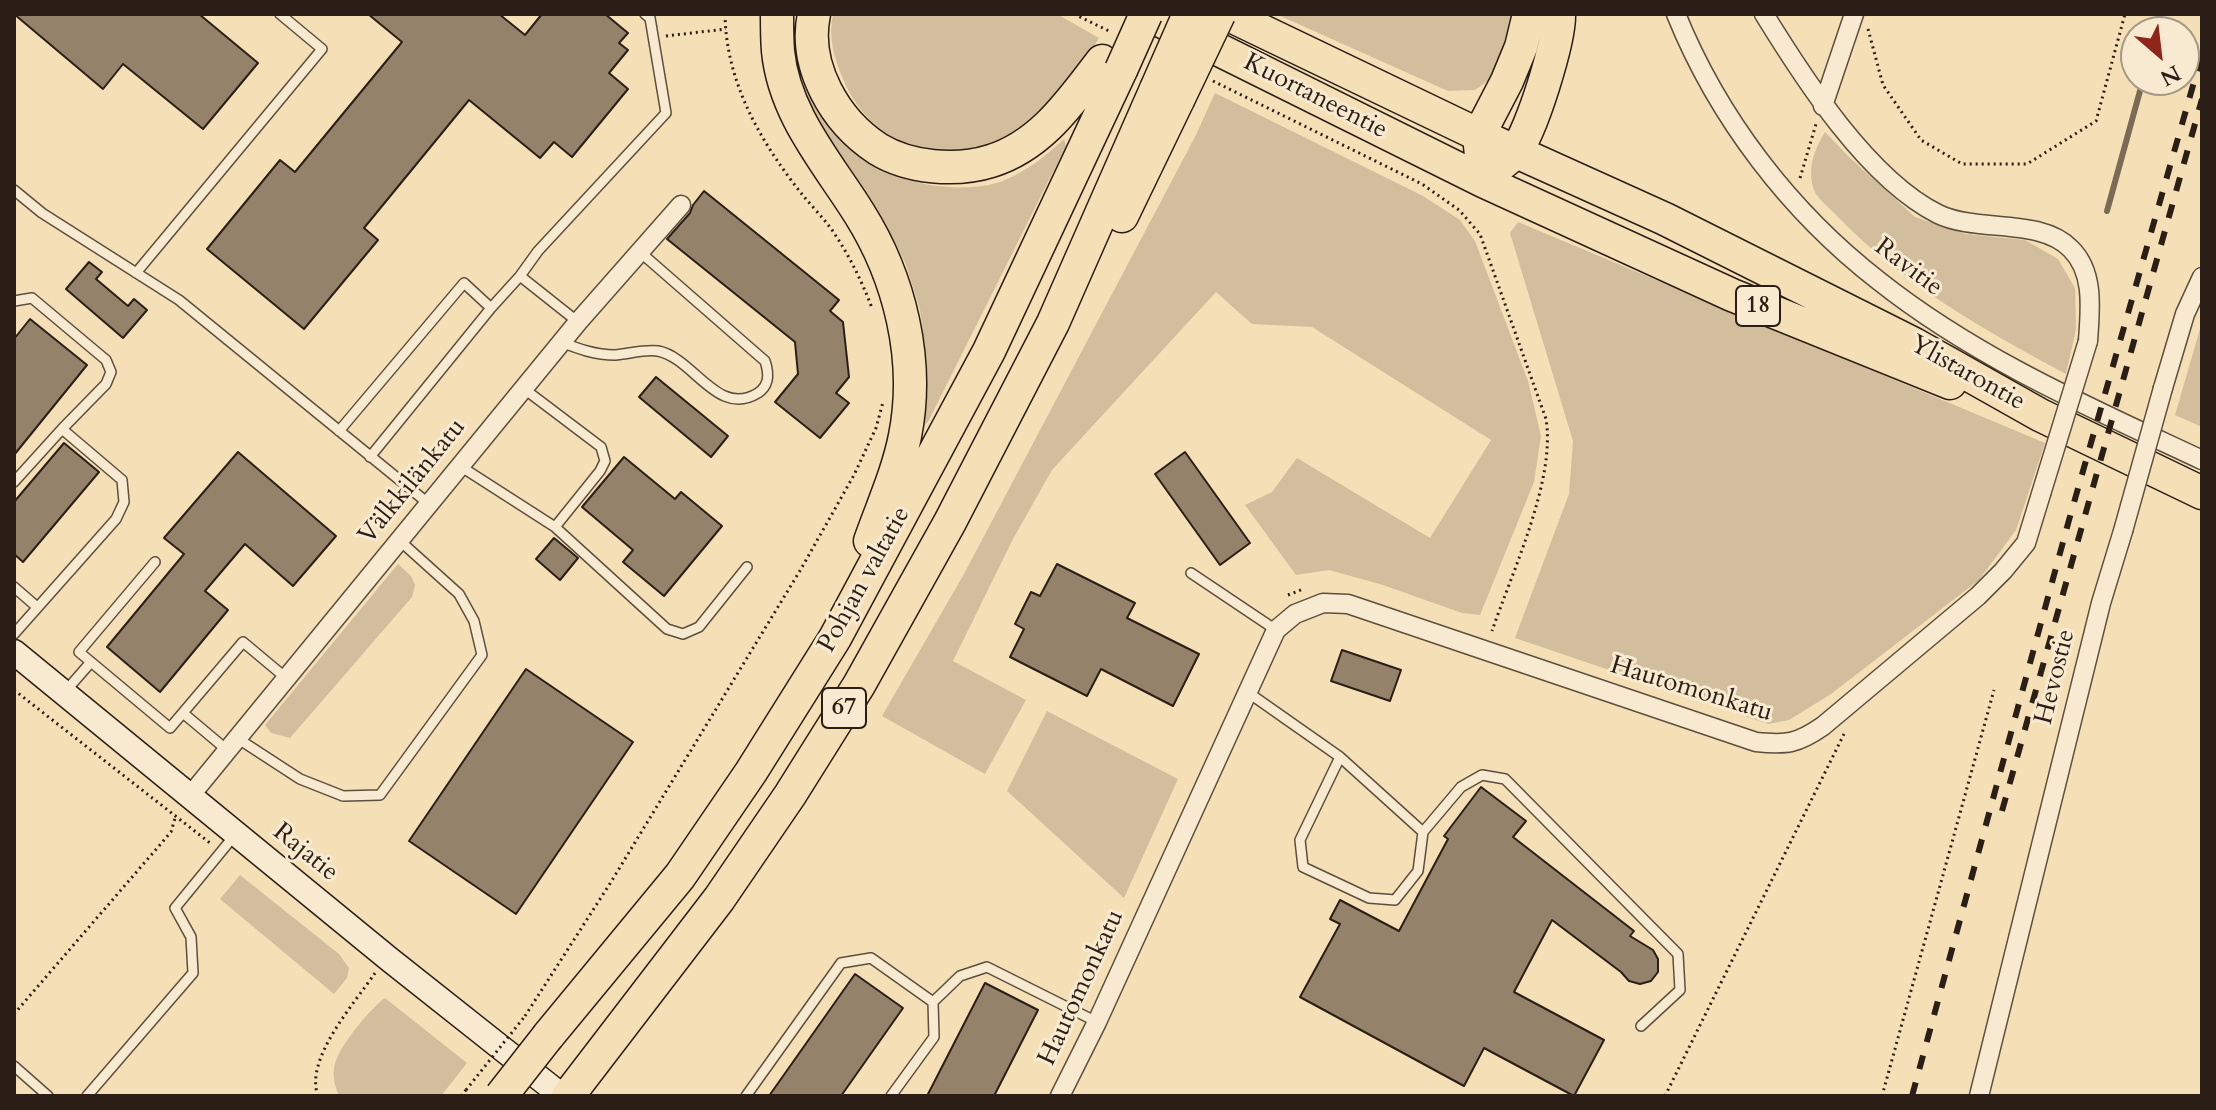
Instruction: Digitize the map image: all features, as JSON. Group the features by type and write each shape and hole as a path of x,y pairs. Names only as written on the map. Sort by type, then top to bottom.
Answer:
{"highway":[{"path":"777,14 778,52 787,92 802,126 881,253 900,304 910,360 905,436 835,638"},
{"path":"814,14 811,26 813,60 828,95 848,123 879,149 914,163 951,168 991,161 1028,144 1060,116 1115,44"},
{"name":"Pohjan valtatie","path":"501,1096 536,1026 680,876 751,772 835,638 989,351 1115,44 1146,14"},
{"name":"Kuortaneentie","path":"1146,14 1483,181"},
{"name":"Pohjan valtatie","path":"565,1096 719,899 790,795 859,685 950,522 1167,95 1189,14"},
{"path":"1167,95 1219,14"},
{"name":"Kuortaneentie","path":"1227,14 1479,135"},
{"path":"1483,181 1479,135 1507,81 1521,47 1529,14"},
{"path":"1483,181 1517,151 1551,64 1559,14"},
{"name":"Ylistarontie","path":"1479,135 1665,219 1914,344 2040,415"},
{"name":"Ylistarontie","path":"1483,181 1732,295 1926,374 2040,415"},
{"name":"18","path":"2040,415 2202,493"}],"street":[{"name":"Ravitie","path":"1676,14 1694,60 1726,114 1794,201 1840,249 1879,282 1960,337 2051,388 2202,460"},
{"name":"Hautomonkatu","path":"1060,1096 1097,1022 1246,691 1276,630 1295,614 1323,603 1348,604 1756,742 1785,745 1805,738 1978,596 2026,543 2088,341 2091,299 2085,269 2070,248 2044,233 1975,225 1939,214 1907,194 1875,164 1823,106 1764,14"},
{"path":"1823,106 1854,14"},
{"name":"Välkkilänkatu","path":"190,796 561,342 681,205"},
{"name":"Hevostie","path":"1979,1096 2101,603 2185,314 2202,277"},
{"name":"Rajatie","path":"14,652 565,1096"}],"lane":[{"path":"136,273 322,49 280,14"},
{"path":"370,457 538,251 666,113 650,18 645,14"},
{"path":"14,190 42,213 179,300 429,504"},
{"path":"561,342 594,354 658,351 726,398 745,401 763,390 769,375 765,361 640,252"},
{"path":"520,276 578,322"},
{"path":"339,431 464,283 491,308"},
{"path":"14,301 32,298 106,360 111,372 106,384 14,482"},
{"path":"523,388 601,447 605,461 555,527"},
{"path":"14,634 116,519 124,502 122,480 62,429"},
{"path":"460,466 555,527 667,629 683,634 699,627 747,567"},
{"path":"183,713 232,744 300,779 343,796 380,795 482,655 474,621 459,594 399,540"},
{"path":"155,562 79,652 170,728 243,642 286,678"},
{"path":"1191,573 1276,630"},
{"path":"14,587 37,607"},
{"path":"64,693 91,662"},
{"path":"1246,691 1340,757 1423,832"},
{"path":"1340,757 1300,840 1303,867 1369,898 1395,900 1418,871 1423,832 1461,787 1482,775 1505,779 1678,954 1680,990 1641,1026"},
{"path":"87,1096 193,973 191,937 175,908 236,833"},
{"path":"746,1096 841,963 871,958 933,1002"},
{"path":"891,1096 934,1037 933,1002 960,976 987,967 1097,1022"},
{"path":"14,1066 48,1096"}],"path":[{"path":"725,14 734,73 747,110 777,159 834,233 859,275 873,312"},
{"path":"1074,14 1115,44"},
{"path":"1868,28 1883,85 1921,140 1962,164 2027,164 2096,121 2125,14"},
{"path":"654,38 726,29"},
{"path":"1213,82 1422,184 1459,210 1480,234 1546,419 1549,440 1538,498 1484,650"},
{"path":"1794,201 1823,106"},
{"path":"461,1096 536,1026 611,882 801,569 854,475 876,428 885,395"},
{"path":"1882,1096 1994,690"},
{"path":"1665,1096 1844,735 1848,704"},
{"path":"14,1014 171,832 173,820 190,796"},
{"path":"318,1096 315,1087 324,1050 377,970"}],"shaded area":[{"path":"833,14 1057,14 1099,38 1058,97 1031,124 1005,139 978,148 951,152 924,149 899,141 877,126 858,106 843,79 835,55 831,31"},
{"path":"1276,14 1518,14 1499,73 1475,90 1448,91"},
{"path":"809,82 836,128 857,153 888,173 927,184 967,187 1003,181 1036,163 1064,139 1066,146 928,422 922,427 927,366 920,310 905,262 880,217 819,126 803,86"},
{"path":"1215,93 1423,196 1460,220 1475,241 1528,381 1541,436 1534,482 1480,615 1462,613 1329,570 1296,575 1245,505 1272,492 1297,458 1430,538 1491,440 1312,327 1252,324 1216,292 1052,470 1013,539 953,661 1026,700 985,774 882,716 964,574 1196,135"},
{"path":"1825,132 1915,217 1966,234 2025,240 2058,259 2075,288 2076,329 2066,374 1975,323 1918,285 1863,241 1818,197 1811,175 1815,153"},
{"path":"1518,222 2045,443 2016,530 1979,580 1831,694 1789,720 1768,724 1515,638 1569,494 1573,441 1510,233"},
{"path":"2202,322 2202,427 2175,415"},
{"path":"398,564 411,576 415,585 412,597 290,738 271,733 265,725"},
{"path":"1047,711 1178,779 1124,898 1007,791"},
{"path":"240,875 339,954 349,968 347,978 334,994 220,899"},
{"path":"385,998 467,1063 441,1096 339,1096 334,1077 337,1058 358,1026"}],"building":[{"path":"14,14 199,14 258,63 203,129 123,64 103,89"},
{"path":"368,14 499,14 525,35 542,14 605,14 628,33 619,43 628,50 609,73 628,89 572,157 554,142 540,158 469,100 364,228 378,240 304,329 207,249 280,160 295,172 402,42"},
{"path":"704,191 839,300 830,311 843,322 849,377 836,393 849,403 820,438 775,402 798,374 795,342 667,239"},
{"path":"89,262 102,272 96,279 128,306 134,299 147,310 123,338 66,289"},
{"path":"30,319 87,365 14,455 14,339"},
{"path":"656,377 728,436 711,457 639,397"},
{"path":"64,443 99,472 23,562 14,554 14,502"},
{"path":"238,452 336,536 293,586 245,544 205,591 228,610 160,692 107,647 184,554 164,538"},
{"path":"1185,452 1250,543 1220,565 1155,474"},
{"path":"624,457 675,499 681,492 722,526 664,596 623,562 633,550 582,507"},
{"path":"554,538 578,558 560,580 536,559"},
{"path":"1057,564 1135,603 1127,618 1199,654 1173,706 1101,669 1087,696 1010,657 1024,629 1015,624 1031,592 1040,596"},
{"path":"1342,650 1401,670 1390,701 1331,681"},
{"path":"526,669 633,742 516,914 409,841"},
{"path":"1481,787 1526,821 1513,837 1634,931 1630,936 1653,950 1658,959 1658,972 1651,981 1640,984 1629,981 1552,920 1514,992 1604,1040 1574,1096 1484,1048 1464,1086 1300,997 1340,924 1330,919 1340,900 1399,931 1448,839 1444,836"},
{"path":"855,974 903,1008 841,1096 769,1096"},
{"path":"985,983 1038,1010 994,1096 927,1096"}],"waterway":[{"path":"2107,211 2139,96"}],"railway":[{"path":"1912,1096 2069,520 2202,54"},
{"path":"2002,811 2202,99"}]}
